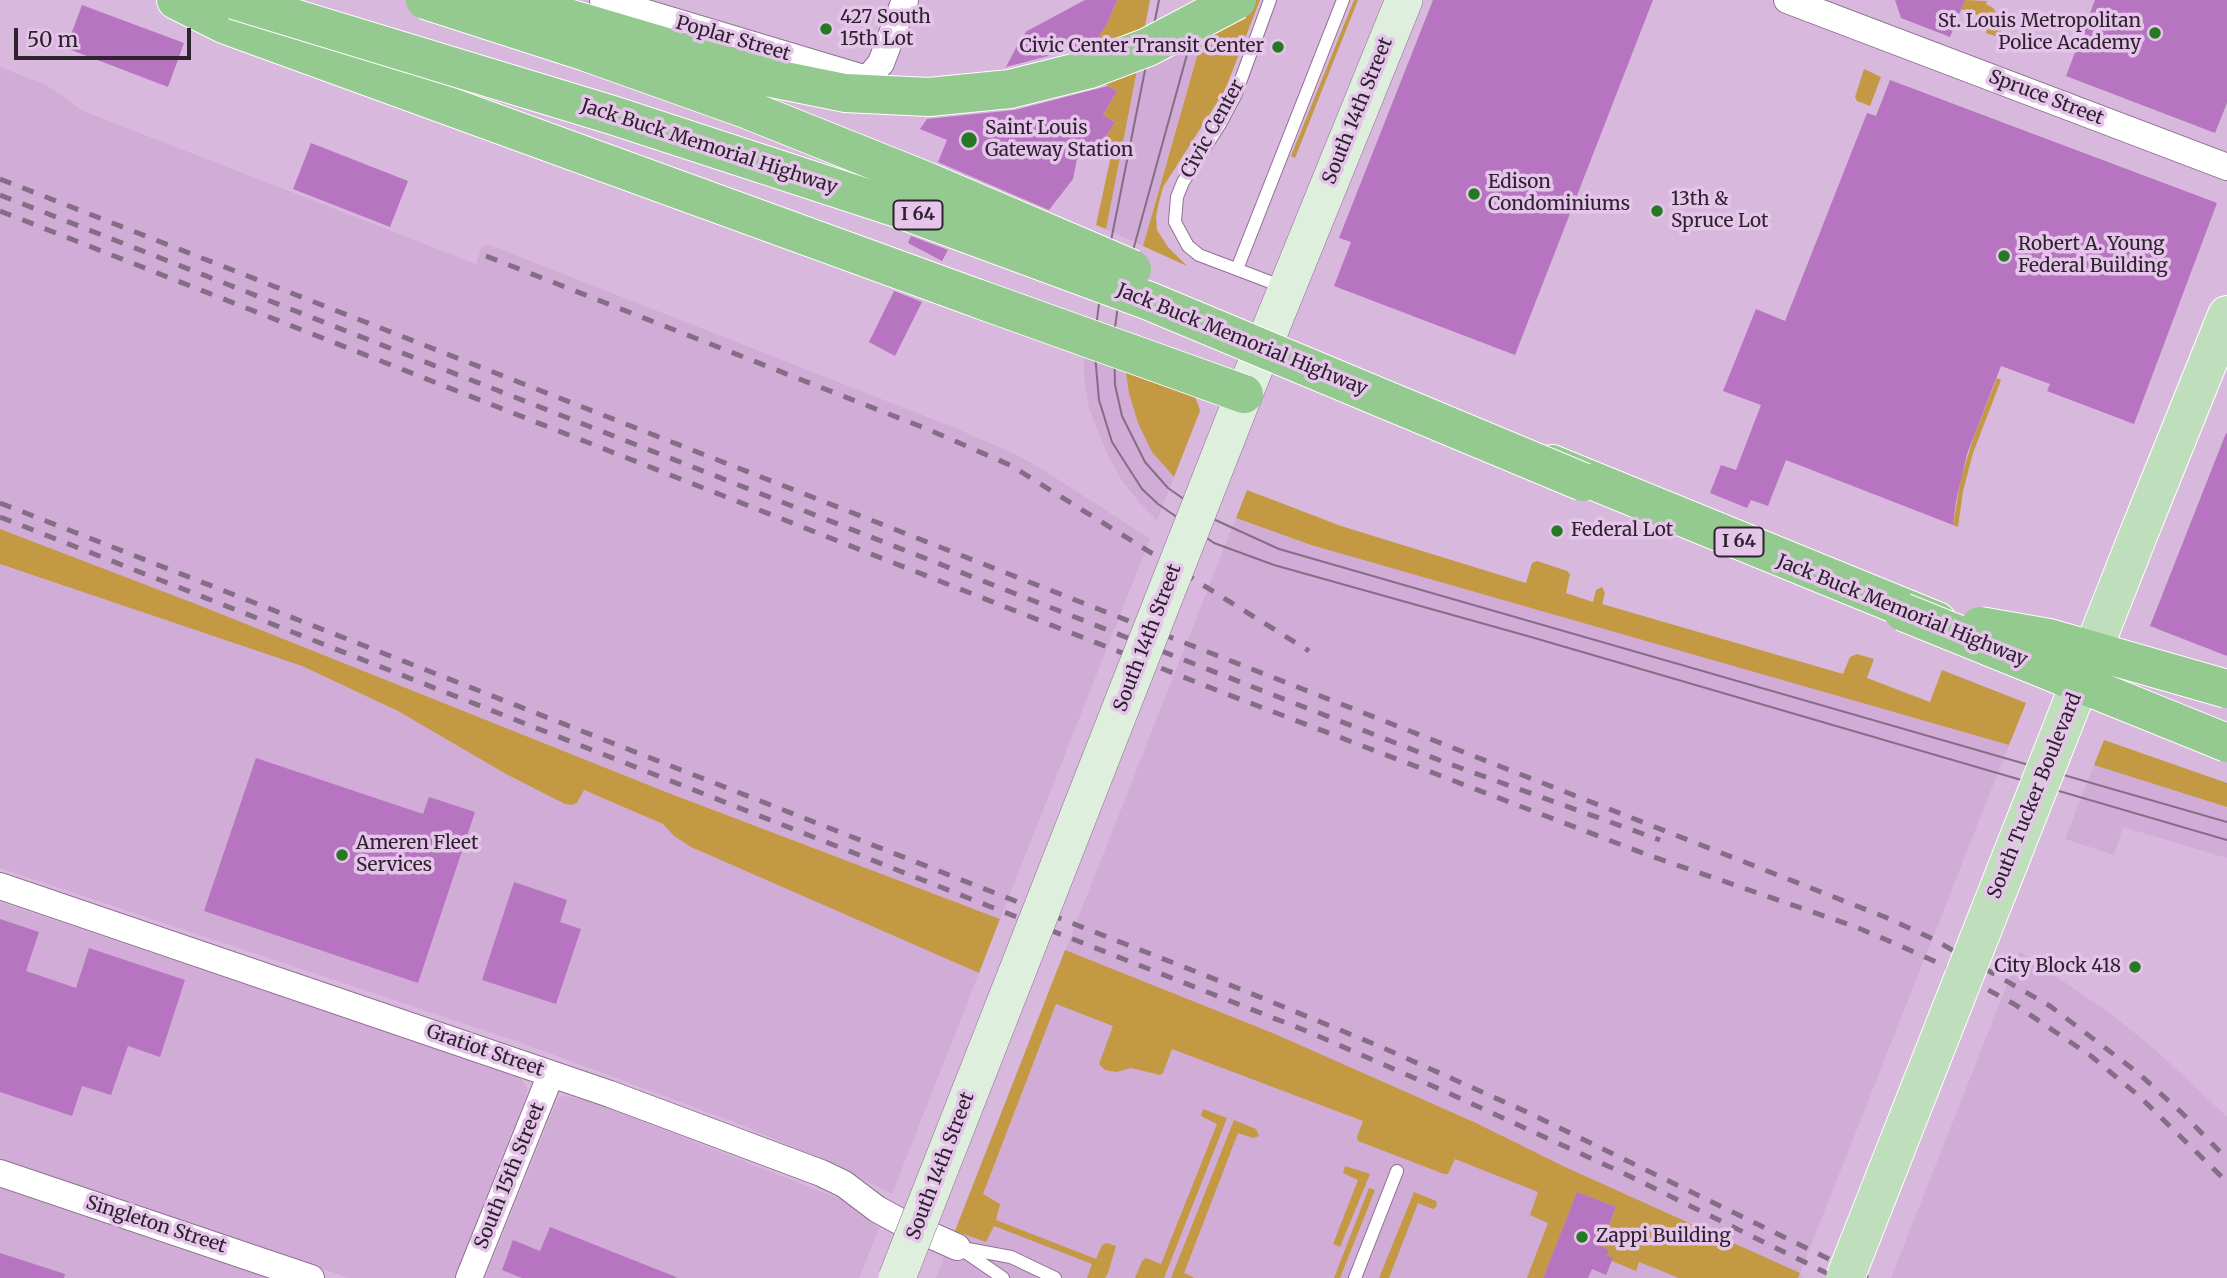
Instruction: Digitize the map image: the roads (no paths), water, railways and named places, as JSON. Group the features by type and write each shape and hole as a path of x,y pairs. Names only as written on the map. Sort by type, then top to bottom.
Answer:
{"highway":[{"path":"176,0 226,25 842,250 1249,382"},
{"name":"Jack Buck Memorial Highway","path":"234,0 692,140 1005,247 1149,301 1903,612 2227,741"},
{"name":"Jack Buck Memorial Highway","path":"425,0 682,86 926,181 1121,264 1470,428 1585,478 2227,741"},
{"path":"507,0 771,78 845,93 929,97 1010,89 1090,69 1148,47 1237,0"},
{"path":"1903,612 2049,638 2227,689"},
{"path":"2010,651 2101,664 2227,705"}],"main road":[{"name":"South 14th Street","path":"897,1278 1286,288 1404,0"},
{"name":"South Tucker Boulevard","path":"1845,1278 2227,316"}],"street":[{"name":"Poplar Street","path":"603,0 863,78 871,75 881,63 905,0"},
{"name":"Spruce Street","path":"1787,0 2227,167"},
{"name":"Gratiot Street","path":"0,886 551,1074 821,1173 844,1184 877,1209 899,1221 957,1247"},
{"name":"South 15th Street","path":"469,1278 551,1074"},
{"name":"Singleton Street","path":"0,1173 311,1278"}],"lane":[{"name":"Civic Center","path":"1270,0 1235,96 1183,182 1177,197 1175,222 1188,246 1199,255 1286,288"},
{"path":"1237,269 1343,0"},
{"path":"1355,1278 1397,1171"},
{"name":"Gratiot Street","path":"957,1247 1003,1278"},
{"name":"Gratiot Street","path":"957,1247 1012,1257 1055,1278"}],"tram line":[{"path":"1159,0 1100,296 1094,343 1099,400 1112,442 1142,489 1158,504 1214,543 1274,565 2227,840"},
{"path":"1202,0 1118,305 1114,335 1115,385 1122,416 1145,462 1168,488 1211,518 1279,549 2227,822"}],"railway":[{"path":"0,179 1885,917 1933,939 2050,1006 2137,1072 2227,1159"},
{"path":"0,195 1444,762 1660,840"},
{"path":"0,211 1224,693 1648,855 1856,927 1896,944 1943,965 2014,1004 2091,1056 2139,1096 2227,1182"},
{"path":"486,256 927,429 1010,465 1309,651"},
{"path":"0,503 1240,989 1379,1046 1529,1113 1868,1278"},
{"path":"0,517 1309,1032 1621,1172 1837,1278"}],"place":[{"name":"427 South 15th Lot","path":"826,29"},
{"name":"St. Louis Metropolitan Police Academy","path":"2155,33"},
{"name":"Civic Center Transit Center","path":"1278,47"},
{"name":"Saint Louis Gateway Station","path":"969,140"},
{"name":"Edison Condominiums","path":"1474,194"},
{"name":"13th & Spruce Lot","path":"1657,211"},
{"name":"Robert A. Young Federal Building","path":"2004,256"},
{"name":"Federal Lot","path":"1557,531"},
{"name":"Ameren Fleet Services","path":"342,855"},
{"name":"City Block 418","path":"2135,967"},
{"name":"Zappi Building","path":"1582,1237"}]}
